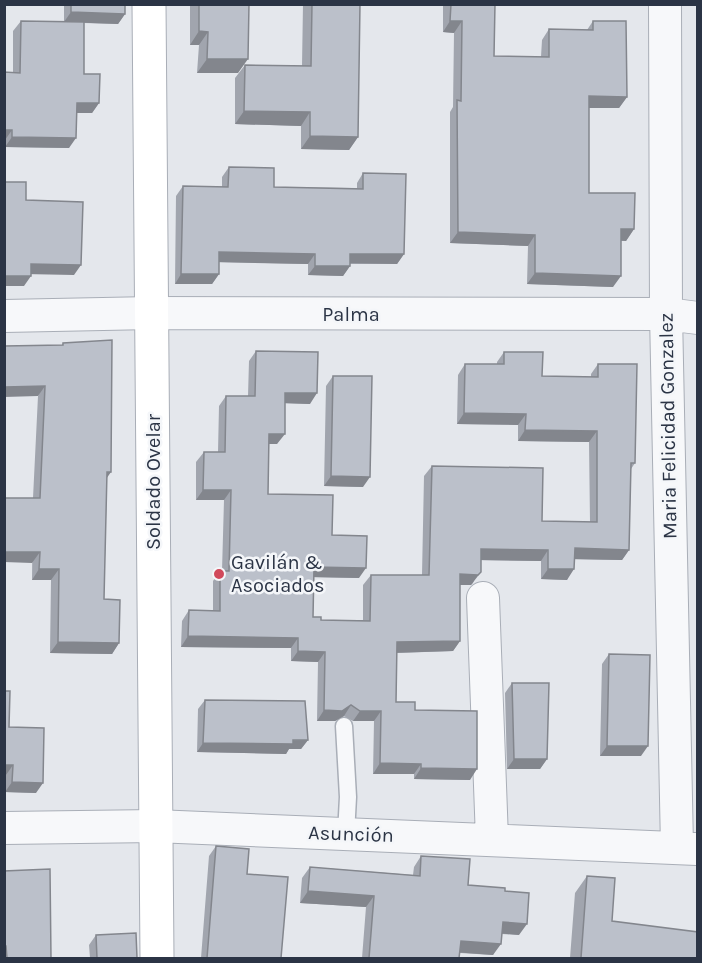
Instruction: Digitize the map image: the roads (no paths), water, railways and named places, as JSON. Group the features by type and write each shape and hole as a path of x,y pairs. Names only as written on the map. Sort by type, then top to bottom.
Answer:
{"main road":[{"name":"Soldado Ovelar","path":"149,4 157,958"}],"street":[{"name":"Maria Felicidad Gonzalez","path":"665,4 666,314 687,848"},
{"name":"Palma","path":"4,316 152,313 666,314 698,318"},
{"path":"483,598 492,839"},
{"name":"Asunción","path":"4,828 155,826 687,848"}],"lane":[{"path":"344,726 348,797 346,834"}],"place":[{"name":"Gavilán & Asociados","path":"219,574"}]}
